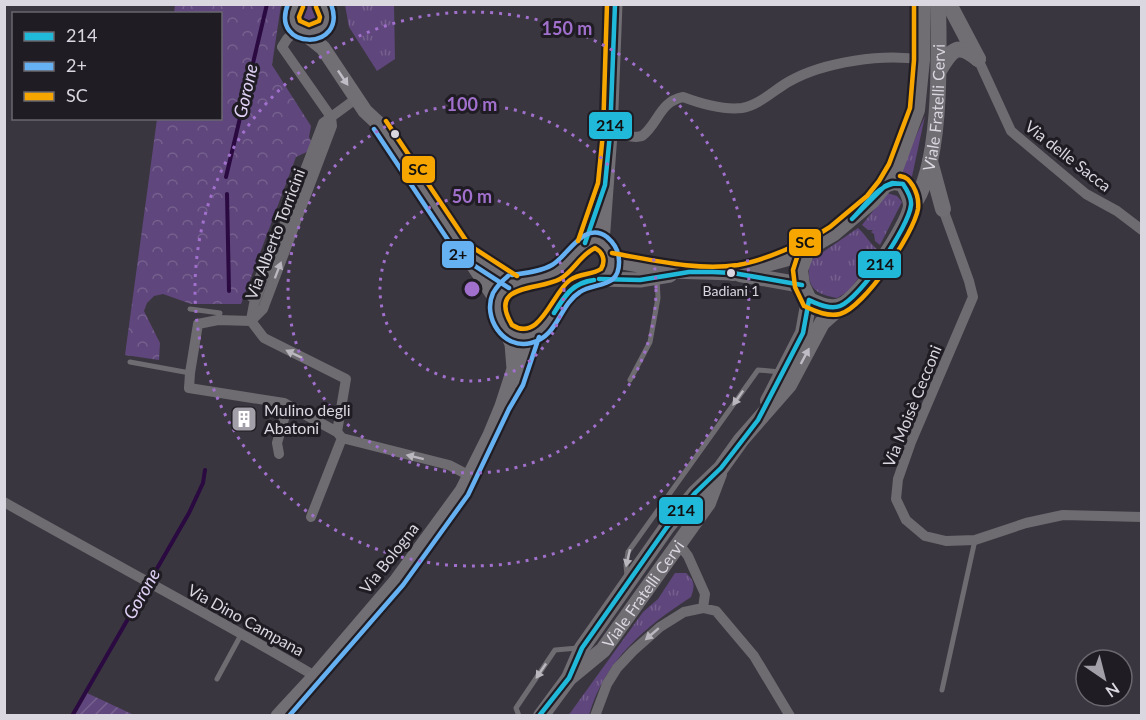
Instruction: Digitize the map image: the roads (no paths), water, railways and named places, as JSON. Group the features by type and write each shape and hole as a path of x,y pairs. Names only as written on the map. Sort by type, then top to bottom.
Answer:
{"main road":[{"path":"301,32 317,33 325,25 327,15 323,4"},
{"path":"602,243 610,134 615,4"},
{"name":"Viale Fratelli Cervi","path":"734,273 788,258 808,248 851,220 885,185 896,167 916,110 922,60 922,4"},
{"name":"Viale Fratelli Cervi","path":"569,678 582,648 667,527 721,468 741,440 789,385 822,323 857,294 900,230 916,198 929,159 936,118 940,69 938,4"},
{"path":"949,4 978,59"},
{"path":"293,7 292,21 301,32 323,48 365,111 380,125 498,302"},
{"path":"940,69 950,52 958,48 969,51 978,59"},
{"path":"929,159 943,209"},
{"name":"Viale Fratelli Cervi","path":"885,185 894,182 903,184 916,198"},
{"path":"502,406 514,369 512,344 498,314 498,302 502,291 513,282 543,278 566,266 585,243 605,185"},
{"path":"916,198 934,194 943,209"},
{"path":"585,243 597,241 608,249 611,260 610,270 599,279"},
{"path":"758,420 803,333 806,292 800,270 808,248"},
{"path":"464,250 513,282"},
{"path":"611,260 670,271 734,273 806,292 827,308 841,306"},
{"path":"506,330 517,336 532,335 546,326 571,289 585,281 640,280 689,272"},
{"path":"502,406 516,382 532,335"},
{"name":"Via Bologna","path":"278,716 397,580 462,491 502,406"},
{"name":"Viale Fratelli Cervi","path":"541,714 569,678 603,650 708,504 721,468"}],"street":[{"path":"301,32 287,39 282,47 331,117"},
{"name":"Via delle Sacca","path":"978,59 1011,130 1086,194 1117,211 1142,230"},
{"path":"610,134 642,136 668,102 677,98 682,97 730,108 743,108 755,104 806,73 831,65 866,60 922,60"},
{"name":"Via Alberto Torricini","path":"251,321 254,304 323,123 357,98"},
{"name":"Via Alberto Torricini","path":"251,321 263,309 332,126 331,117"},
{"name":"Via Moisè Cecconi","path":"943,209 973,297 911,442 898,479 896,499 906,520 925,536 946,542 975,540 1026,523 1063,515 1142,517"},
{"path":"311,517 339,435 346,379 264,338 251,321 218,320 198,324 189,388 288,405 339,435 449,465 470,476"},
{"path":"279,454 277,443 288,405"},
{"name":"Via Dino Campana","path":"4,502 242,633 315,676"},
{"path":"680,544 705,594 703,608"},
{"path":"595,716 607,684 617,668 633,651 660,627 684,612 703,608 716,611 754,656 790,716"}],"lane":[{"path":"250,299 260,269 267,271"},
{"path":"630,380 650,342 658,298 657,278"},
{"path":"190,309 220,313 218,320"},
{"path":"130,362 190,373"},
{"path":"628,583 626,565 628,552 758,370 782,372"},
{"path":"682,478 695,494"},
{"path":"942,690 975,540"},
{"path":"217,679 242,633"},
{"path":"519,716 516,708 555,650 582,648"}],"waterway":[{"name":"Gorone","path":"226,177 267,4"},
{"name":"Gorone","path":"227,194 229,291"},
{"name":"Gorone","path":"72,716 189,513 203,483 205,470"}],"place":[{"name":"Badiani 1","path":"731,273"},
{"name":"Mulino degli Abatoni","path":"244,419"}]}
